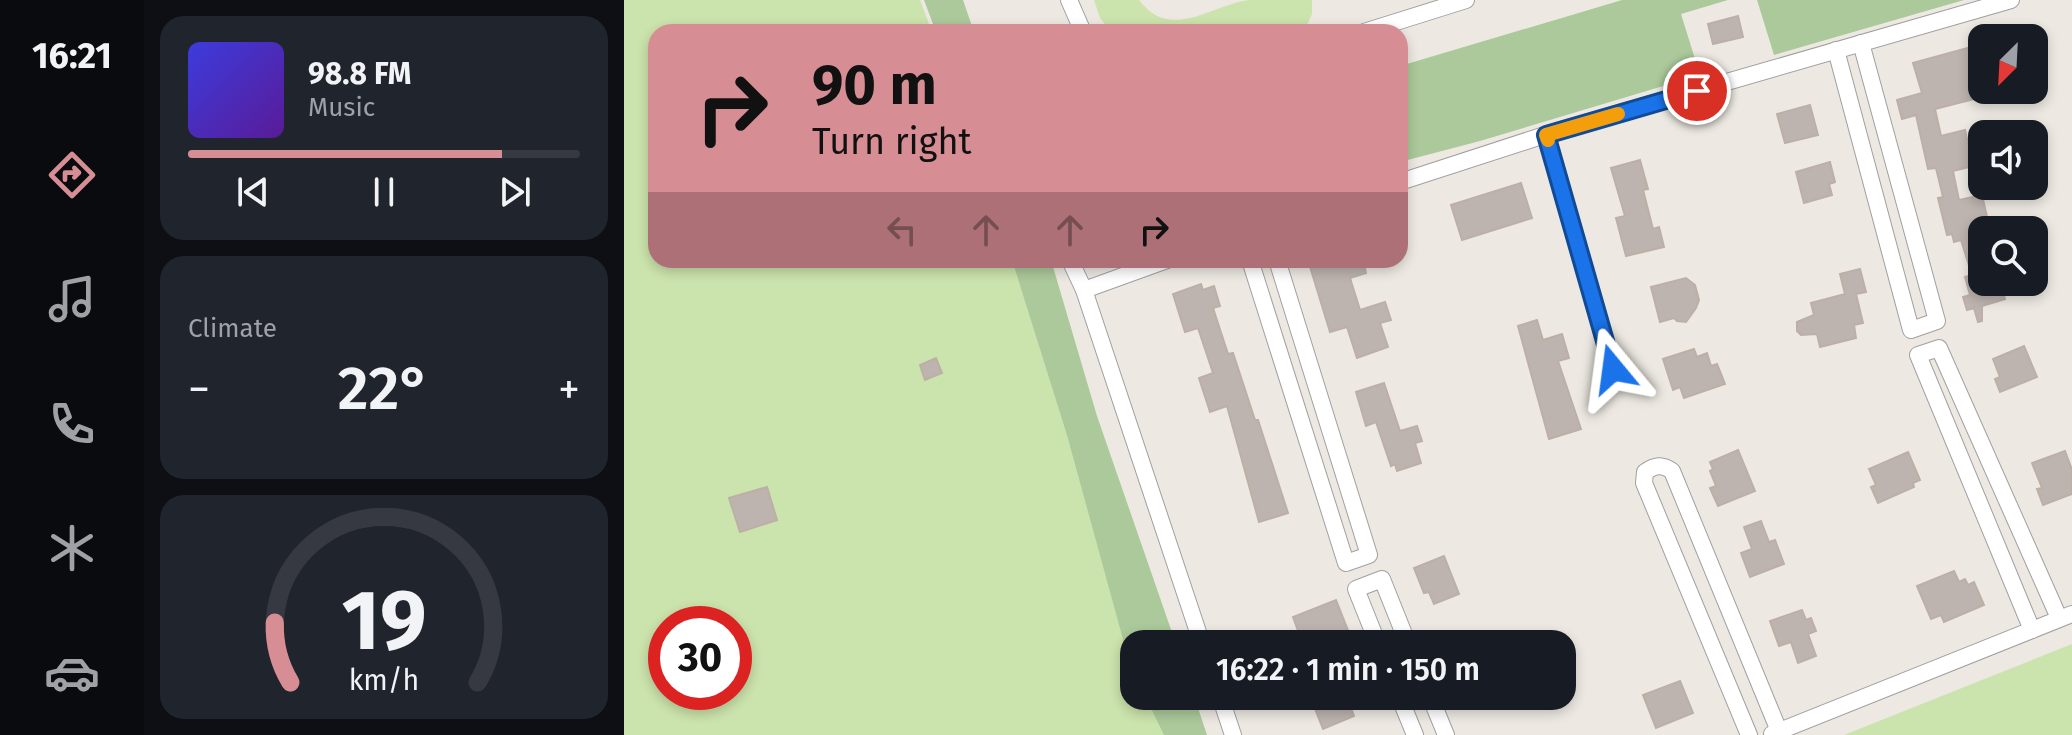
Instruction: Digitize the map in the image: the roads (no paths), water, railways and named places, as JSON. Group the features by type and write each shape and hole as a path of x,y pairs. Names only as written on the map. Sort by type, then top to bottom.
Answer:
{"street":[{"path":"1069,0 1080,24"},
{"path":"1390,24 1466,0"},
{"path":"1408,179 1546,135 2011,0"},
{"path":"1836,50 1911,330 1937,321 1861,43"},
{"path":"1546,135 1613,369"},
{"path":"1074,268 1084,290 1197,630"},
{"path":"1084,290 1145,268"},
{"path":"1253,268 1346,563 1369,555 1279,268"},
{"path":"1749,735 1644,483 1645,472 1653,467 1663,465 1672,471 1775,733 2032,630 2066,616 1939,348 1918,355 2032,630"},
{"path":"1372,630 1356,589 1382,579 1402,630"},
{"path":"1225,710 1233,735"},
{"path":"1405,710 1415,735"},
{"path":"1436,710 1446,735"}]}
